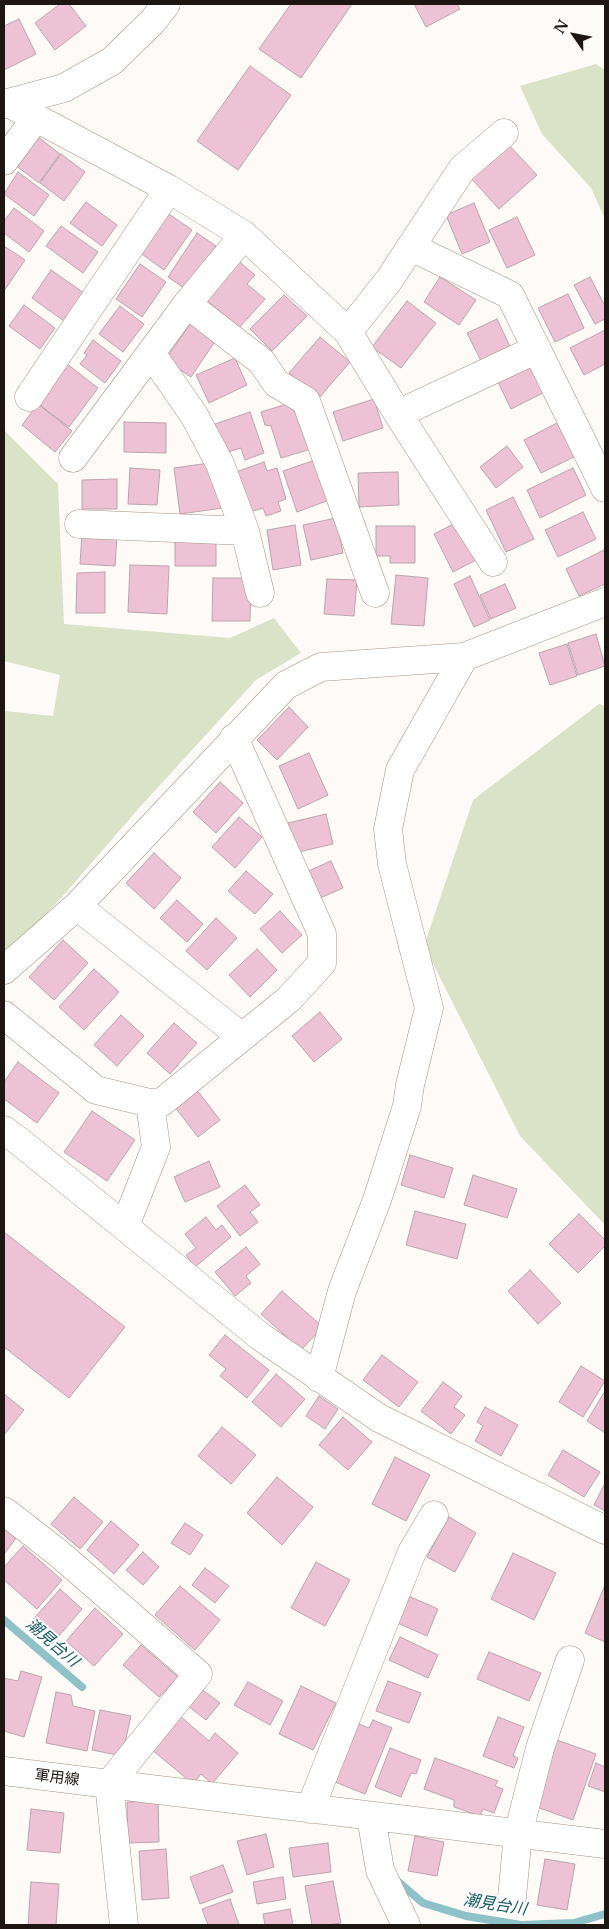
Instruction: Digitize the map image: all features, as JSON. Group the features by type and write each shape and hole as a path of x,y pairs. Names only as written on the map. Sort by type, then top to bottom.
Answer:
{"street":[{"path":"7,104 64,88 112,61 153,21 166,4"},
{"path":"7,104 169,189 244,235 348,332 493,562"},
{"path":"4,161 36,118"},
{"path":"348,332 389,280 462,169 504,133"},
{"path":"29,397 169,189"},
{"path":"73,458 187,304 244,235"},
{"path":"411,247 510,294 605,488"},
{"path":"187,304 262,362 276,383 306,401 375,593"},
{"path":"398,414 537,349"},
{"path":"151,353 194,415 220,464 245,531 260,593"},
{"path":"79,524 245,531"},
{"path":"4,970 77,906 286,685 321,668 464,657 605,602"},
{"path":"319,1378 342,1290 376,1200 407,1106 410,1085 429,1008 392,864 388,829 400,770 464,657"},
{"path":"4,1015 96,1090 150,1103 162,1102 289,999 322,963 322,934 234,738"},
{"path":"77,906 242,1037"},
{"path":"125,1226 156,1147 150,1103"},
{"path":"4,1130 261,1337 319,1378 380,1418 605,1530"},
{"path":"4,1511 57,1552 198,1674 110,1784 124,1925"},
{"path":"310,1809 412,1552 434,1515"},
{"path":"512,1897 518,1834 540,1748 570,1660"},
{"name":"軍用線","path":"4,1771 605,1844"},
{"path":"371,1816 380,1870 406,1925"}],"green space":[{"path":"596,64 605,70 605,219 591,188 542,134 520,86"},
{"path":"4,430 58,484 64,624 230,638 274,618 301,653 256,680 140,807 62,897 15,947 4,954 4,711 53,716 60,675 4,661"},
{"path":"599,704 605,706 605,1225 520,1136 424,946 473,800"}],"building":[{"path":"60,4 69,4 86,26 55,50 35,23"},
{"path":"291,4 352,4 301,78 259,49"},
{"path":"414,4 457,4 460,9 426,27"},
{"path":"19,19 36,54 4,70 4,26"},
{"path":"250,66 291,95 238,170 197,141"},
{"path":"37,136 60,154 39,183 15,165"},
{"path":"507,143 537,175 499,209 470,177"},
{"path":"61,154 85,172 64,201 40,183"},
{"path":"18,172 49,195 34,216 4,194"},
{"path":"86,202 117,225 102,246 70,223"},
{"path":"474,203 490,242 462,254 446,215"},
{"path":"14,208 44,231 29,252 4,233 4,221"},
{"path":"166,212 192,230 164,270 139,252"},
{"path":"517,217 535,255 507,268 489,230"},
{"path":"61,226 98,252 83,273 46,246"},
{"path":"197,233 216,246 187,290 168,277"},
{"path":"4,246 25,260 4,291"},
{"path":"237,260 255,275 247,284 265,299 239,328 204,298"},
{"path":"140,264 166,282 142,317 116,299"},
{"path":"51,270 84,293 64,321 32,298"},
{"path":"440,277 476,300 459,325 424,302"},
{"path":"590,277 605,306 605,319 595,324 574,285"},
{"path":"568,294 584,328 555,342 538,308"},
{"path":"284,295 307,316 272,351 250,329"},
{"path":"407,301 436,323 401,368 372,347"},
{"path":"24,305 55,328 40,349 9,326"},
{"path":"120,306 144,324 123,352 99,334"},
{"path":"497,319 513,353 484,367 467,333"},
{"path":"193,320 218,337 191,377 165,360"},
{"path":"605,330 605,364 584,375 570,348"},
{"path":"320,337 350,362 319,398 289,373"},
{"path":"93,340 121,361 105,383 80,364 87,355 84,353"},
{"path":"235,358 247,385 209,403 196,375"},
{"path":"536,363 549,390 511,409 498,382"},
{"path":"67,364 98,388 69,427 38,404"},
{"path":"374,399 383,428 343,441 333,412"},
{"path":"297,401 311,449 281,458 271,426 265,425 261,412"},
{"path":"38,404 72,431 55,452 22,425"},
{"path":"250,412 264,453 245,460 241,448 225,453 215,424"},
{"path":"124,422 166,423 166,453 124,452"},
{"path":"559,422 576,456 541,473 524,440"},
{"path":"507,446 523,467 496,488 480,467"},
{"path":"318,459 332,499 297,512 283,471"},
{"path":"216,462 223,508 180,514 174,468"},
{"path":"264,462 267,471 277,468 286,499 278,502 281,511 266,516 263,508 246,513 233,473"},
{"path":"130,468 160,470 157,505 128,504"},
{"path":"573,468 586,495 540,518 527,490"},
{"path":"398,472 399,505 359,507 358,473"},
{"path":"117,479 117,509 82,509 82,480"},
{"path":"513,497 534,539 506,552 486,510"},
{"path":"583,512 596,539 558,557 545,530"},
{"path":"336,518 343,553 311,560 303,525"},
{"path":"457,522 476,560 453,572 434,534"},
{"path":"295,525 301,565 273,570 267,530"},
{"path":"376,526 415,526 415,563 390,563 390,556 376,556"},
{"path":"82,534 117,536 115,566 80,564"},
{"path":"175,537 216,538 216,566 175,566"},
{"path":"604,550 605,584 579,596 566,569"},
{"path":"130,565 169,566 167,614 128,612"},
{"path":"105,572 105,613 76,613 77,573"},
{"path":"396,575 428,578 424,626 391,624"},
{"path":"470,576 490,620 474,627 454,584"},
{"path":"213,578 251,578 250,621 212,621"},
{"path":"327,579 357,580 354,616 324,614"},
{"path":"505,584 516,608 491,619 480,595"},
{"path":"596,634 605,666 578,675 568,643"},
{"path":"567,644 577,676 550,685 539,653"},
{"path":"289,707 308,727 277,760 257,740"},
{"path":"309,753 328,795 298,809 279,766"},
{"path":"220,782 243,803 216,833 193,812"},
{"path":"326,814 333,844 294,853 288,823"},
{"path":"239,817 262,837 235,868 212,847"},
{"path":"154,853 181,878 154,909 126,883"},
{"path":"331,861 343,888 318,899 306,872"},
{"path":"246,871 273,894 255,914 228,891"},
{"path":"177,900 203,924 187,942 160,918"},
{"path":"280,911 302,935 282,953 260,929"},
{"path":"216,918 237,938 207,970 186,951"},
{"path":"63,940 88,963 54,1000 29,977"},
{"path":"257,949 277,970 250,997 229,975"},
{"path":"94,969 119,992 84,1030 59,1007"},
{"path":"320,1012 342,1039 314,1062 292,1036"},
{"path":"121,1015 144,1036 117,1066 94,1045"},
{"path":"174,1023 197,1043 170,1074 147,1053"},
{"path":"18,1062 59,1093 37,1123 4,1099 4,1082"},
{"path":"197,1090 220,1120 198,1137 175,1107"},
{"path":"92,1111 135,1140 107,1181 64,1152"},
{"path":"410,1155 453,1168 444,1198 401,1185"},
{"path":"209,1161 220,1187 185,1202 174,1177"},
{"path":"473,1175 517,1189 507,1218 464,1205"},
{"path":"245,1185 260,1205 250,1212 258,1222 240,1236 217,1206"},
{"path":"415,1211 466,1224 457,1259 406,1245"},
{"path":"579,1214 605,1240 605,1246 578,1273 549,1244"},
{"path":"206,1217 216,1230 222,1225 231,1237 195,1267 186,1255 196,1248 185,1234"},
{"path":"4,1232 125,1327 69,1398 4,1347"},
{"path":"246,1247 260,1264 246,1276 251,1283 235,1296 215,1272"},
{"path":"530,1270 561,1303 538,1324 508,1291"},
{"path":"282,1291 323,1327 301,1350 261,1314"},
{"path":"225,1335 269,1370 247,1398 220,1376 226,1369 209,1355"},
{"path":"382,1355 418,1382 399,1407 363,1380"},
{"path":"581,1366 605,1381 583,1417 559,1402"},
{"path":"276,1374 305,1399 281,1427 252,1402"},
{"path":"443,1382 462,1396 454,1407 465,1415 451,1434 421,1411"},
{"path":"605,1391 605,1433 587,1421"},
{"path":"4,1394 24,1410 4,1435"},
{"path":"319,1396 338,1409 325,1429 306,1416"},
{"path":"485,1407 518,1425 501,1456 475,1441 483,1426 477,1422"},
{"path":"343,1417 372,1442 348,1470 319,1445"},
{"path":"222,1427 256,1455 231,1484 198,1456"},
{"path":"563,1450 600,1472 584,1497 548,1475"},
{"path":"395,1457 430,1475 406,1521 372,1504"},
{"path":"277,1477 313,1507 282,1545 247,1513"},
{"path":"605,1483 605,1511 594,1505"},
{"path":"74,1497 103,1522 80,1549 51,1524"},
{"path":"449,1517 476,1533 455,1572 427,1557"},
{"path":"111,1521 139,1545 114,1574 87,1550"},
{"path":"185,1523 203,1535 190,1555 171,1543"},
{"path":"4,1526 17,1537 4,1554"},
{"path":"23,1546 62,1580 37,1609 4,1580 4,1567"},
{"path":"143,1552 159,1567 143,1585 126,1570"},
{"path":"513,1553 556,1573 534,1620 491,1599"},
{"path":"316,1562 350,1580 325,1626 291,1608"},
{"path":"205,1568 229,1586 215,1603 192,1585"},
{"path":"605,1585 605,1642 585,1633"},
{"path":"180,1586 220,1620 195,1650 155,1615"},
{"path":"60,1589 82,1609 52,1644 29,1624"},
{"path":"406,1595 438,1609 427,1636 395,1622"},
{"path":"95,1608 123,1634 94,1666 66,1641"},
{"path":"400,1637 438,1655 428,1678 389,1660"},
{"path":"141,1645 178,1677 159,1697 123,1665"},
{"path":"489,1652 541,1673 529,1701 477,1679"},
{"path":"21,1671 42,1677 24,1737 4,1731 4,1678 18,1681"},
{"path":"388,1681 421,1693 409,1723 376,1711"},
{"path":"248,1682 283,1701 270,1725 234,1705"},
{"path":"196,1685 220,1703 206,1720 183,1702"},
{"path":"301,1686 336,1703 313,1750 279,1734"},
{"path":"56,1692 71,1695 73,1706 95,1711 87,1751 46,1743"},
{"path":"100,1710 131,1716 122,1756 92,1750"},
{"path":"180,1716 209,1741 215,1733 238,1753 212,1784 201,1774 193,1784 151,1749"},
{"path":"498,1717 524,1727 513,1756 518,1758 514,1768 483,1756"},
{"path":"373,1720 392,1728 365,1794 335,1782 359,1724 369,1728"},
{"path":"557,1740 596,1754 573,1820 534,1806"},
{"path":"390,1748 421,1760 416,1774 411,1773 401,1797 375,1787"},
{"path":"435,1758 498,1781 495,1786 503,1789 494,1813 483,1809 480,1816 454,1807 454,1800 424,1789"},
{"path":"596,1763 605,1767 605,1792 588,1786"},
{"path":"158,1801 159,1842 128,1843 127,1802"},
{"path":"31,1809 64,1813 60,1853 27,1850"},
{"path":"266,1834 274,1867 247,1875 237,1841"},
{"path":"415,1836 444,1842 437,1876 408,1871"},
{"path":"328,1843 331,1872 293,1877 289,1848"},
{"path":"166,1849 169,1898 142,1900 139,1851"},
{"path":"545,1859 575,1864 567,1910 537,1905"},
{"path":"223,1865 233,1892 200,1904 190,1877"},
{"path":"283,1877 286,1899 257,1904 253,1882"},
{"path":"333,1881 341,1923 312,1925 305,1886"},
{"path":"31,1882 59,1884 56,1925 28,1925"},
{"path":"230,1899 239,1925 208,1925 202,1909"},
{"path":"290,1909 293,1925 265,1925 263,1914"}],"waterway":[{"name":"潮見台川","path":"4,1620 82,1687"},
{"name":"潮見台川","path":"395,1879 423,1903 466,1916 521,1925 574,1923 605,1914"}]}
